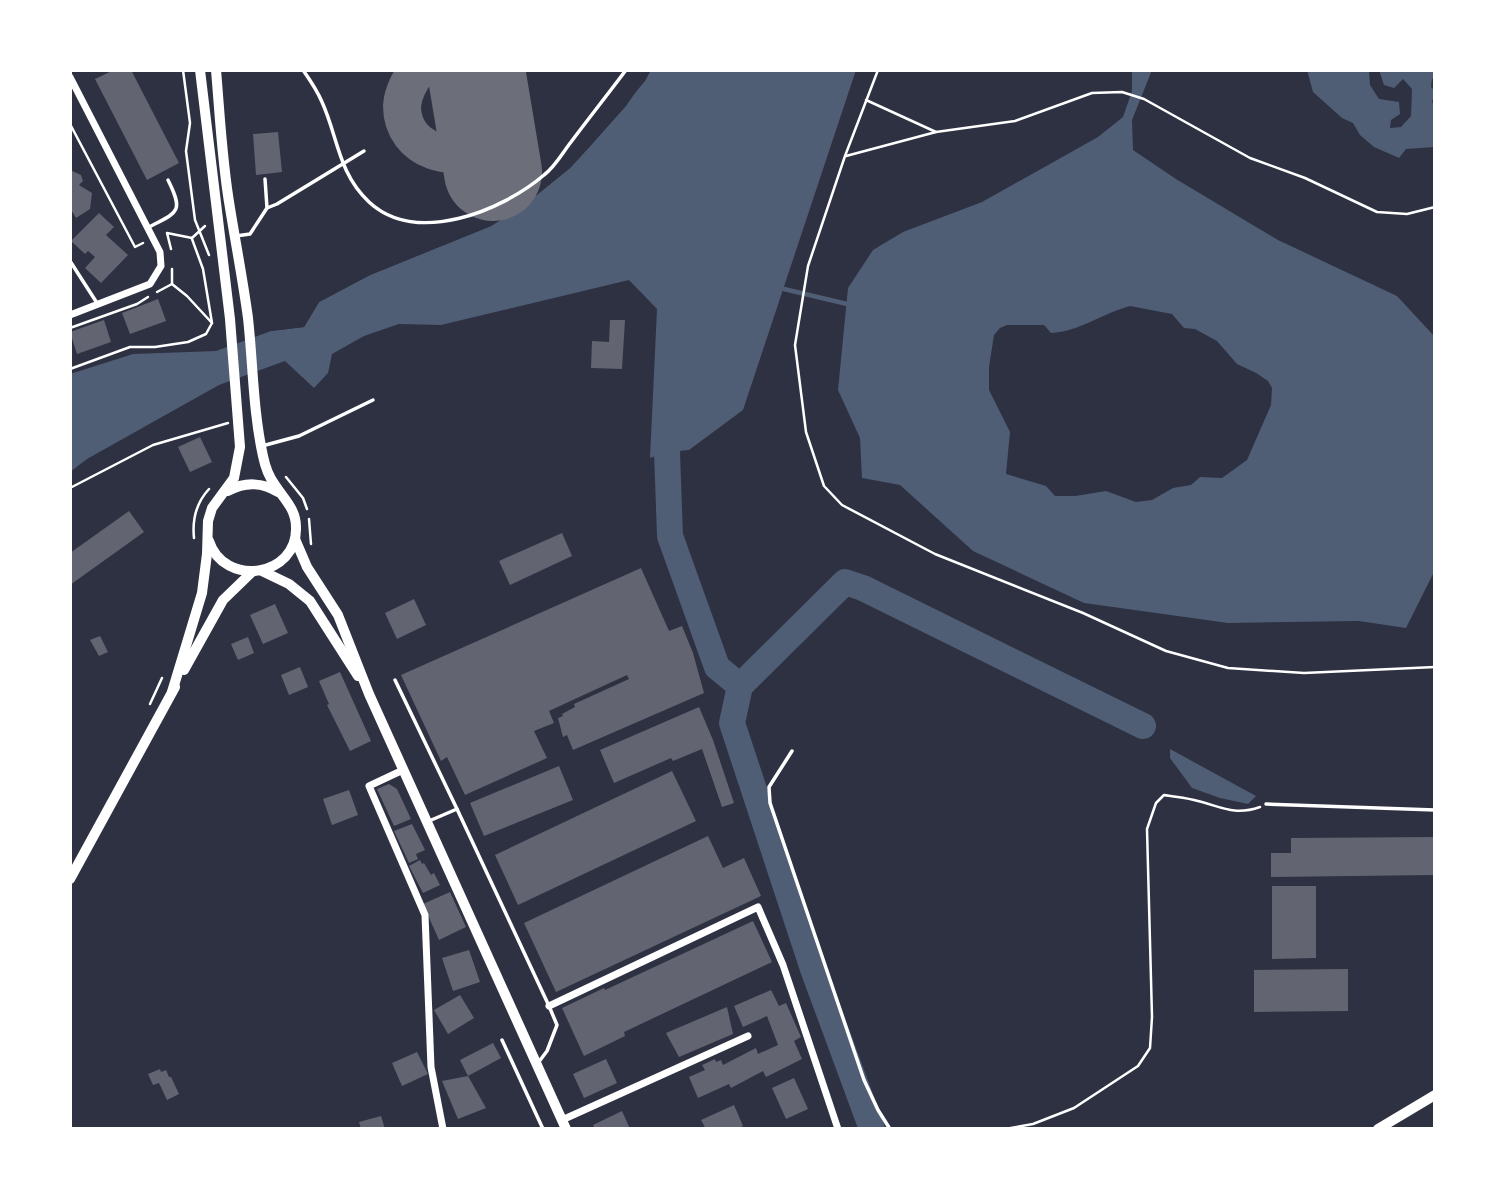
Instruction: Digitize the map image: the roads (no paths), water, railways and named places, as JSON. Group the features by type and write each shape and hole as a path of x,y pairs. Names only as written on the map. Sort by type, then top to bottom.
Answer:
{"main road":[{"path":"172,692 206,574 208,521 212,508 235,475 240,458 239,412 230,319 200,70"},
{"path":"216,70 234,236 248,318 261,446 269,473 295,515 295,539 307,568 338,615 369,694 564,1125"},
{"path":"225,492 242,485 255,484 266,486 283,496"},
{"path":"208,535 211,547 224,563 241,571 257,572 289,584 310,601 369,694"},
{"path":"70,879 223,600 257,572 271,568 286,556 295,539"},
{"path":"1378,1129 1435,1094"}],"street":[{"path":"70,316 150,284 161,266 160,252 71,80"},
{"path":"404,770 369,786 425,915 431,1067 443,1129"},
{"path":"549,1006 758,907 783,965 838,1129"},
{"path":"564,1125 748,1036"}],"lane":[{"path":"303,70 323,103 342,163 369,201 384,213 403,220 428,223 458,219 516,194 546,174 626,70"},
{"path":"234,236 250,233 267,208 364,151"},
{"path":"265,179 267,208"},
{"path":"147,228 177,209 178,200 168,180"},
{"path":"70,261 98,305"},
{"path":"261,446 299,436 373,400"},
{"path":"395,680 557,1025 547,1051 537,1064"},
{"path":"792,751 769,787 770,803 864,1080 890,1129"},
{"path":"1266,804 1435,810"},
{"path":"427,822 457,809"},
{"path":"502,1040 543,1129"}],"water":[{"path":"651,70 856,70 743,410 689,450 667,452 650,458 657,309 629,280 441,325 399,324 364,336 332,354 328,373 314,388 285,361 219,385 87,459 70,472 70,374 133,354 216,351 271,331 304,327 319,302 370,275 491,226 528,202 570,168 626,106"},
{"path":"1132,70 1152,70 1132,120 1133,150 1278,240 1397,296 1435,337 1435,570 1406,628 1359,621 1228,623 1084,603 973,551 900,485 862,478 860,438 838,390 848,288 873,250 903,232 982,202 1098,137 1123,117 1132,91","holes":["1130,306 1172,314 1184,328 1195,329 1217,341 1237,364 1268,381 1272,388 1271,405 1247,460 1222,478 1200,477 1191,485 1173,488 1152,500 1136,502 1106,491 1055,496 1046,486 1006,474 1010,432 989,390 994,335 1000,328 1007,325 1044,325 1051,333 1061,332"]},
{"path":"1307,70 1369,70 1370,85 1379,99 1399,102 1400,114 1391,120 1390,128 1401,127 1411,116 1412,89 1403,79 1394,88 1384,85 1379,70 1435,70 1431,87 1435,91 1432,102 1435,107 1435,147 1406,149 1399,158 1374,147 1360,135 1353,123 1342,118 1313,92"},
{"path":"1170,749 1256,796 1248,804 1192,788 1170,758"}],"waterway":[{"path":"784,289 847,304"},
{"path":"674,418 667,452 670,536 717,667 740,686 732,723 813,969 872,1129"},
{"path":"740,686 845,582 863,588 1143,726"}]}
